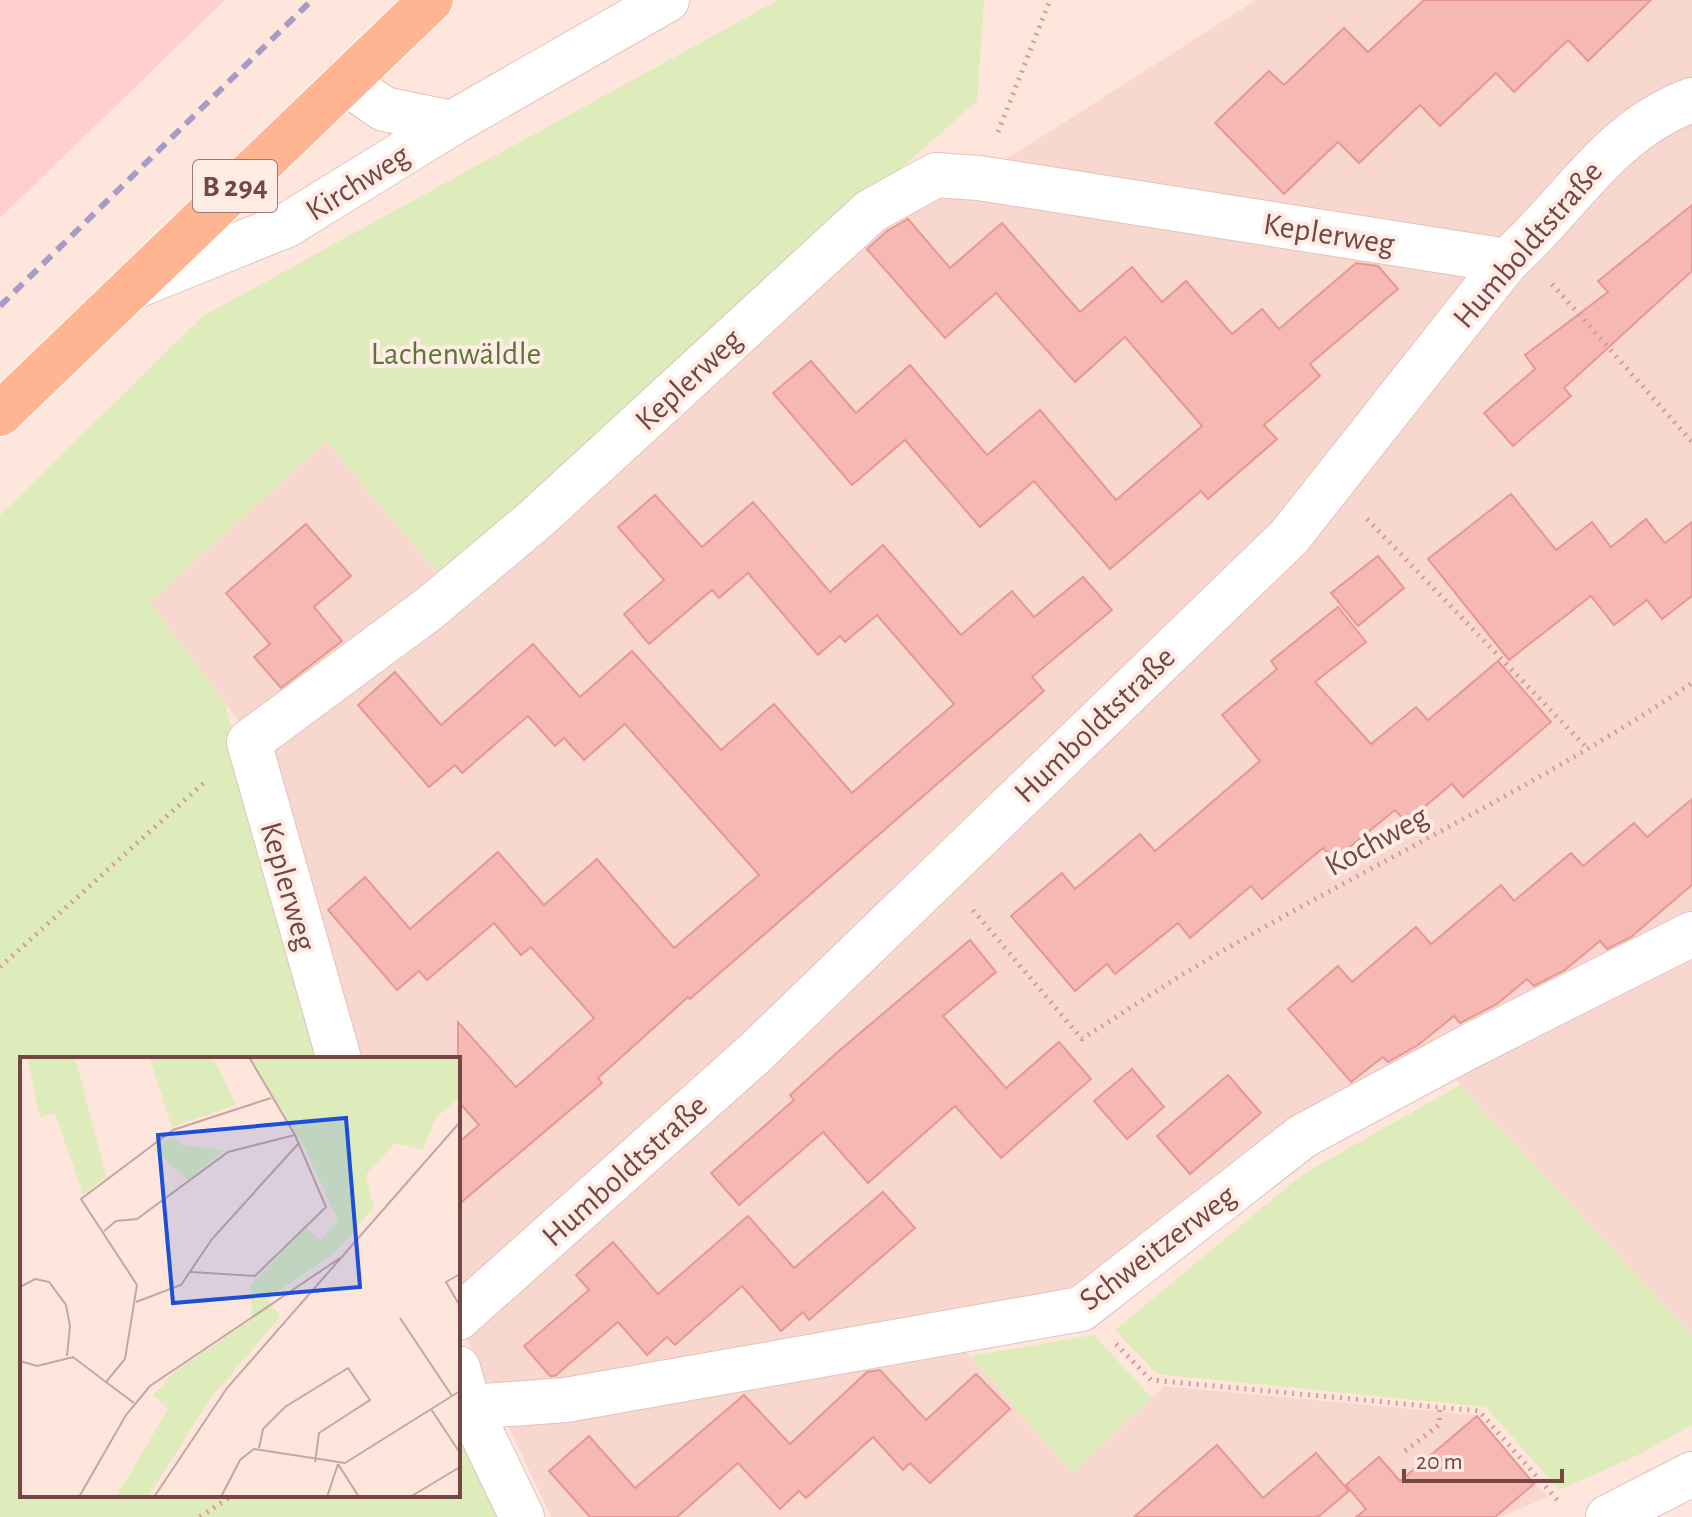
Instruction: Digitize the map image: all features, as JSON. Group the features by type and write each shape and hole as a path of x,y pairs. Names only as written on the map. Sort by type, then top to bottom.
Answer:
{"main road":[{"name":"B 294","path":"0,414 125,290 431,0"}],"street":[{"name":"Kirchweg","path":"125,290 287,225 452,123 667,0"},
{"name":"Kirchweg","path":"345,82 384,109 452,123"},
{"name":"Humboldtstraße","path":"460,1316 754,1054 1289,537 1331,480 1514,255 1604,154 1641,125 1692,100"},
{"name":"Keplerweg","path":"338,1057 249,742 430,608 537,518 871,211 936,175 979,178 1514,255"},
{"name":"Schweitzerweg","path":"463,1388 566,1400 1081,1309 1303,1136 1472,1045 1692,934"},
{"path":"463,1388 522,1517"},
{"path":"1608,1517 1692,1474"}],"path":[{"path":"979,178 1050,0"},
{"path":"1514,255 1692,442"},
{"path":"1331,480 1587,748"},
{"name":"Kochweg","path":"940,871 1082,1039 1191,970 1587,748 1692,683"},
{"path":"0,967 249,742"},
{"path":"1081,1309 1151,1380 1479,1411 1562,1505"},
{"path":"1405,1451 1439,1425 1440,1407"},
{"path":"200,1517 230,1497"}],"shaded area":[{"path":"0,0 225,0 0,218"},
{"path":"1256,0 1692,0 1692,1335 1428,1050 1081,1297 938,1320 1072,1473 1164,1386 1477,1415 1548,1497 1500,1517 551,1517 460,1324 460,1057 350,1057 266,757 149,602 326,441 439,575 918,198 944,199"}],"green space":[{"name":"Lachenwäldle","path":"778,0 984,0 977,101 439,575 326,441 150,602 224,701 323,1057 20,1057 20,1497 460,1497 460,1439 497,1517 0,1517 0,515 203,316"},
{"path":"1460,1085 1692,1335 1692,1425 1636,1456 1559,1490 1486,1407 1157,1374 1115,1330 1303,1174"},
{"path":"1094,1335 1152,1398 1072,1473 970,1356"}],"building":[{"path":"1424,0 1651,0 1588,61 1568,40 1514,92 1496,73 1440,126 1420,105 1359,163 1338,142 1284,194 1215,123 1269,71 1284,85 1344,28 1368,52"},
{"path":"1692,205 1692,271 1564,388 1571,396 1513,446 1484,413 1535,369 1525,355 1608,292 1598,281"},
{"path":"908,219 950,268 1002,223 1080,312 1132,267 1162,302 1186,281 1232,334 1262,309 1279,329 1356,263 1378,266 1398,289 1310,364 1320,376 1264,425 1277,439 1208,499 1201,491 1110,569 1034,481 980,527 905,440 852,485 773,393 811,361 856,413 910,365 987,455 1040,410 1116,500 1202,426 1125,337 1075,382 996,293 945,338 867,249 887,231"},
{"path":"1511,494 1556,550 1592,522 1611,547 1646,519 1665,543 1692,522 1692,596 1662,619 1647,600 1614,625 1591,596 1509,660 1428,559"},
{"path":"655,495 702,547 753,502 830,592 883,545 961,635 1012,591 1034,617 1083,577 1112,610 1032,677 1044,691 690,999 688,997 598,1078 602,1083 460,1203 460,1141 479,1125 460,1103 458,1022 516,1087 594,1018 531,947 521,955 494,923 427,980 419,971 397,990 328,910 365,877 410,929 498,852 544,905 597,859 674,948 759,875 625,724 584,760 564,738 555,746 528,716 462,773 455,765 429,787 358,705 395,672 441,725 533,644 580,697 632,651 721,750 774,704 852,793 954,704 877,615 845,642 840,636 818,655 748,573 719,598 712,590 649,644 624,614 664,580 618,527"},
{"path":"306,524 351,576 314,607 342,641 281,688 254,657 270,644 226,593"},
{"path":"1378,556 1404,588 1358,626 1331,593"},
{"path":"1338,607 1366,642 1315,682 1371,744 1416,707 1428,720 1498,661 1551,722 1463,797 1452,784 1406,822 1395,810 1334,860 1323,848 1262,899 1251,886 1190,938 1178,923 1115,974 1107,964 1075,991 1011,916 1062,873 1075,889 1140,834 1155,851 1260,761 1222,715 1277,669 1271,661"},
{"path":"1692,799 1692,885 1631,937 1607,949 1600,941 1565,970 1534,986 1527,979 1497,1004 1460,1023 1454,1016 1418,1045 1388,1062 1383,1057 1351,1082 1288,1009 1338,966 1352,982 1416,927 1431,944 1501,885 1514,901 1571,853 1583,866 1634,823 1647,837"},
{"path":"970,940 996,972 943,1016 1006,1088 1059,1042 1091,1079 1001,1158 955,1106 868,1183 823,1132 739,1205 711,1173 794,1100 790,1095 840,1050"},
{"path":"1132,1069 1164,1107 1127,1139 1094,1101"},
{"path":"1228,1075 1261,1113 1190,1174 1157,1136"},
{"path":"883,1192 915,1228 809,1320 803,1312 781,1331 742,1286 675,1345 667,1337 647,1355 618,1322 555,1376 550,1376 524,1346 589,1290 576,1275 613,1242 658,1294 748,1216 794,1268"},
{"path":"880,1370 926,1420 976,1374 1010,1409 930,1483 910,1463 903,1470 873,1437 806,1498 799,1491 780,1509 738,1463 677,1517 590,1517 549,1471 589,1436 635,1488 744,1395 790,1444 867,1372"},
{"path":"1477,1416 1534,1484 1495,1517 1356,1517 1366,1509 1346,1485 1379,1457 1400,1481"},
{"path":"1217,1445 1263,1498 1316,1453 1349,1491 1318,1517 1134,1517"}],"railway":[{"path":"0,306 312,0"}]}
